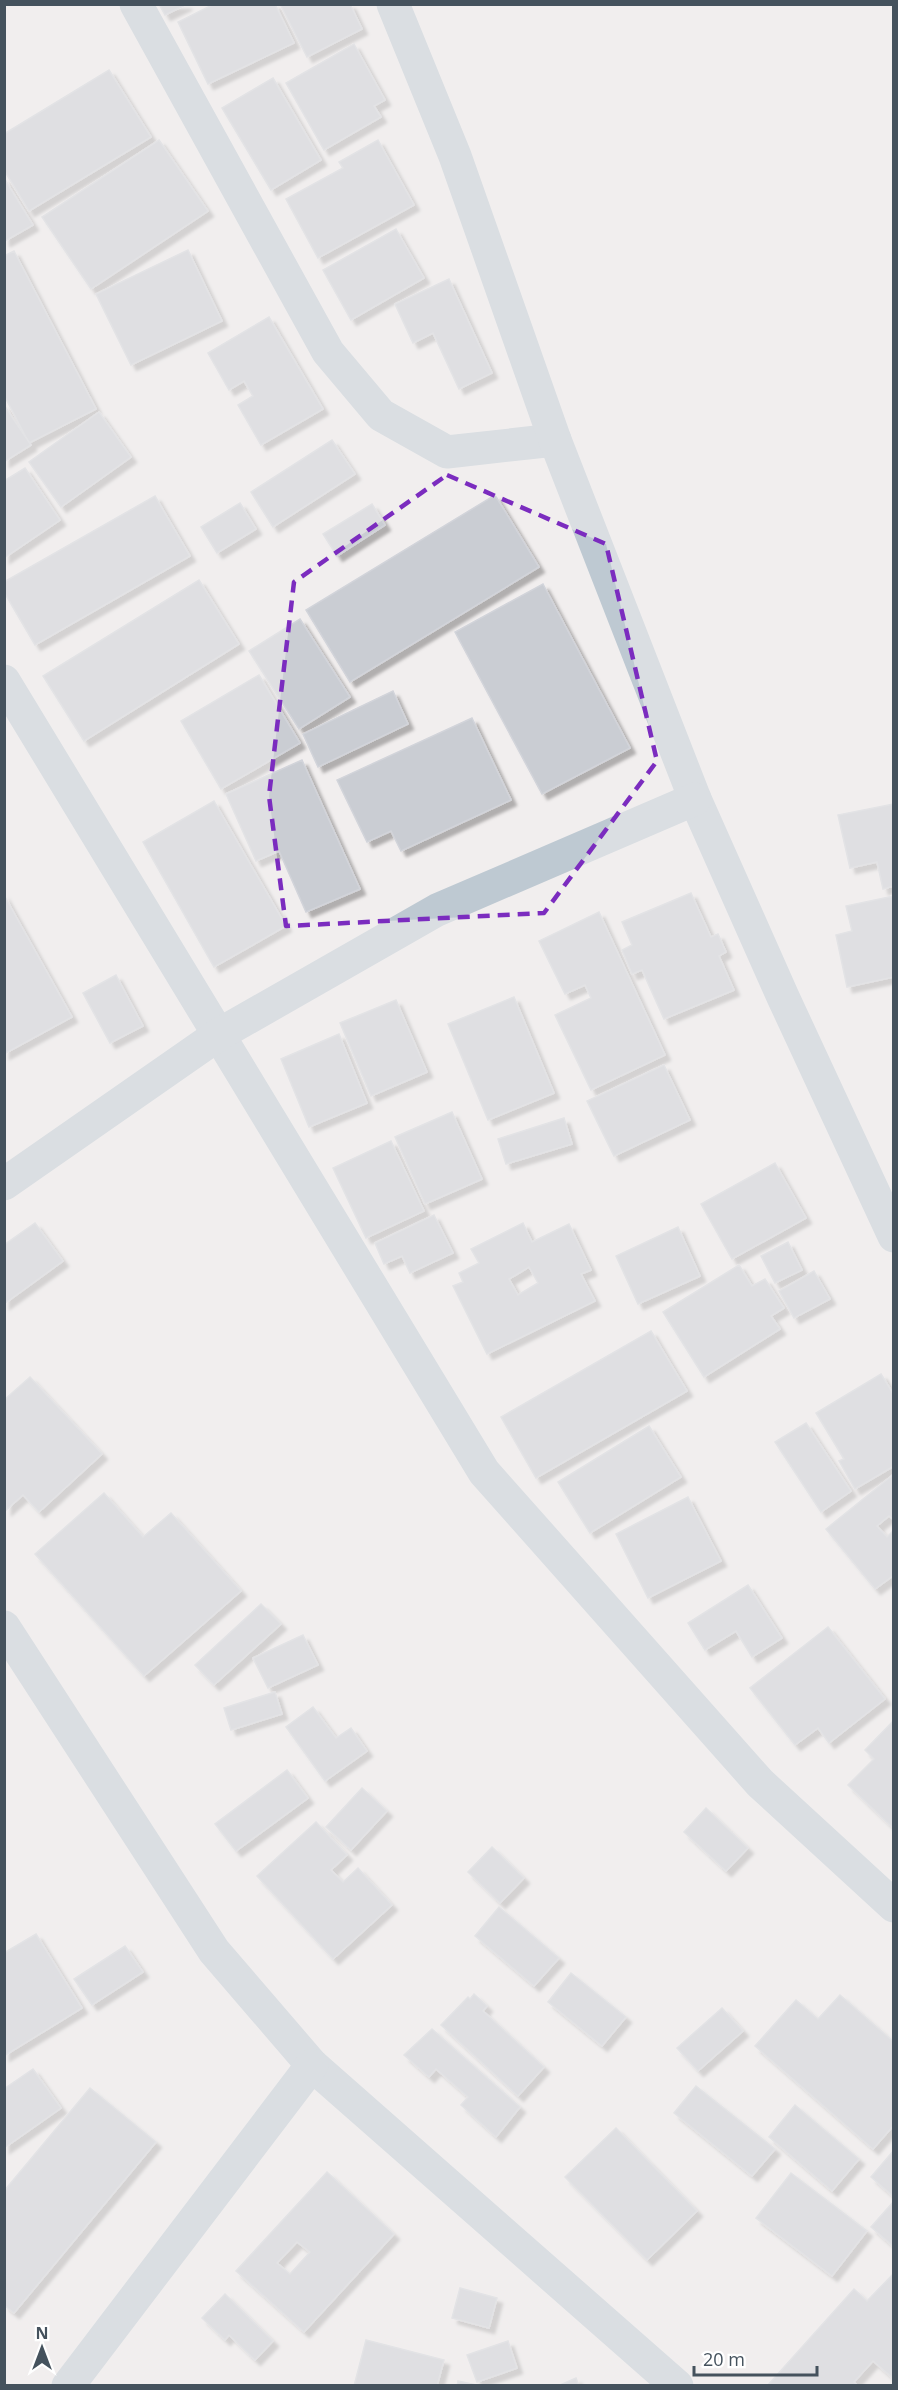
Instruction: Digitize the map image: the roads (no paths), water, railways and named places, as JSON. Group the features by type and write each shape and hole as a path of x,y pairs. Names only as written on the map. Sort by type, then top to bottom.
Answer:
{"street":[{"path":"136,4 328,352 381,415 447,452 555,441"},
{"path":"393,4 455,156 555,441 695,799 783,997 894,1236"},
{"path":"4,681 484,1472 760,1783 894,1906"},
{"path":"4,1184 218,1035 437,910 695,799"},
{"path":"4,1627 214,1951 312,2065 677,2385"},
{"path":"68,2385 312,2065"}]}
